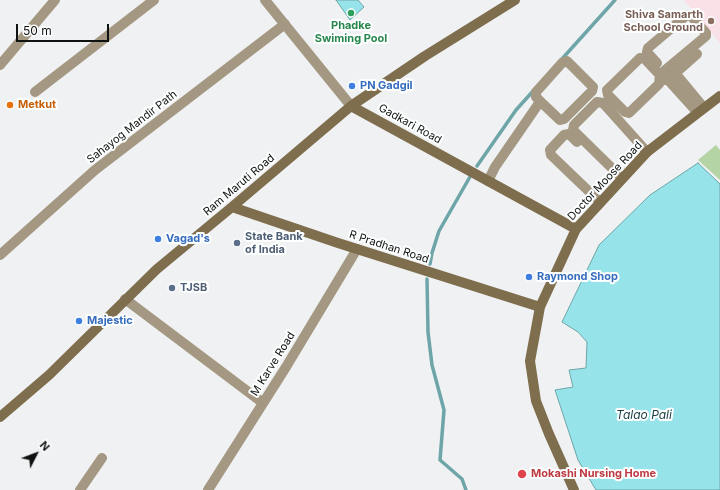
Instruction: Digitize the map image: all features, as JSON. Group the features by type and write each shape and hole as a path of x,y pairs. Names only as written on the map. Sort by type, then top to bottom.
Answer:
{"street":[{"path":"0,64 55,0"},
{"path":"35,92 154,0"},
{"name":"Gadkari Road","path":"265,0 351,106 576,230"},
{"name":"Ram Maruti Road","path":"0,418 48,375 157,269 351,106 425,56 515,0"},
{"path":"667,75 644,58 640,58 607,90 608,95 624,112 629,113 659,84 667,75 706,36 706,33 691,16 688,15 648,48 648,52 667,75 701,110"},
{"name":"Sahayog Mandir Path","path":"0,255 95,170 285,24"},
{"path":"667,75 697,54"},
{"path":"539,104 560,120 564,119 592,91 593,86 567,61 562,64 536,92 536,97 539,104 564,129"},
{"name":"Doctor Moose Road","path":"574,490 548,434 536,401 530,361 540,307 576,230 647,152 720,96"},
{"path":"620,180 573,130 574,125 597,102 603,103 647,152"},
{"path":"488,181 495,166 539,104"},
{"path":"600,202 551,155 550,150 564,135 569,134 620,180"},
{"name":"R Pradhan Road","path":"232,207 357,249 540,307"},
{"name":"M Karve Road","path":"208,490 357,249"},
{"path":"125,299 263,403"},
{"path":"80,490 102,458"}],"shaded area":[{"name":"Shiva Samarth School Ground","path":"684,0 720,0 720,43"}],"green space":[{"path":"716,145 720,150 720,180 698,160"}],"water":[{"name":"Phadke Swiming Pool","path":"336,0 358,0 364,7 350,20"},
{"name":"Talao Pali","path":"698,163 720,184 720,490 596,490 578,460 555,390 573,387 569,370 586,368 587,342 578,332 562,322 599,245 650,195"}],"waterway":[{"path":"561,60 615,0"},
{"path":"477,166 516,110 534,90"},
{"path":"430,264 439,231 471,175"},
{"path":"427,279 428,332 432,365 444,410 440,460 462,479 466,490"}],"place":[{"name":"Phadke Swiming Pool","path":"351,13"},
{"name":"Shiva Samarth School Ground","path":"711,21"},
{"name":"PN Gadgil","path":"352,86"},
{"name":"Metkut","path":"10,105"},
{"name":"Vagad's","path":"158,239"},
{"name":"State Bank of India","path":"237,243"},
{"name":"Raymond Shop","path":"529,277"},
{"name":"TJSB","path":"172,288"},
{"name":"Majestic","path":"79,321"},
{"name":"Mokashi Nursing Home","path":"522,474"}]}
